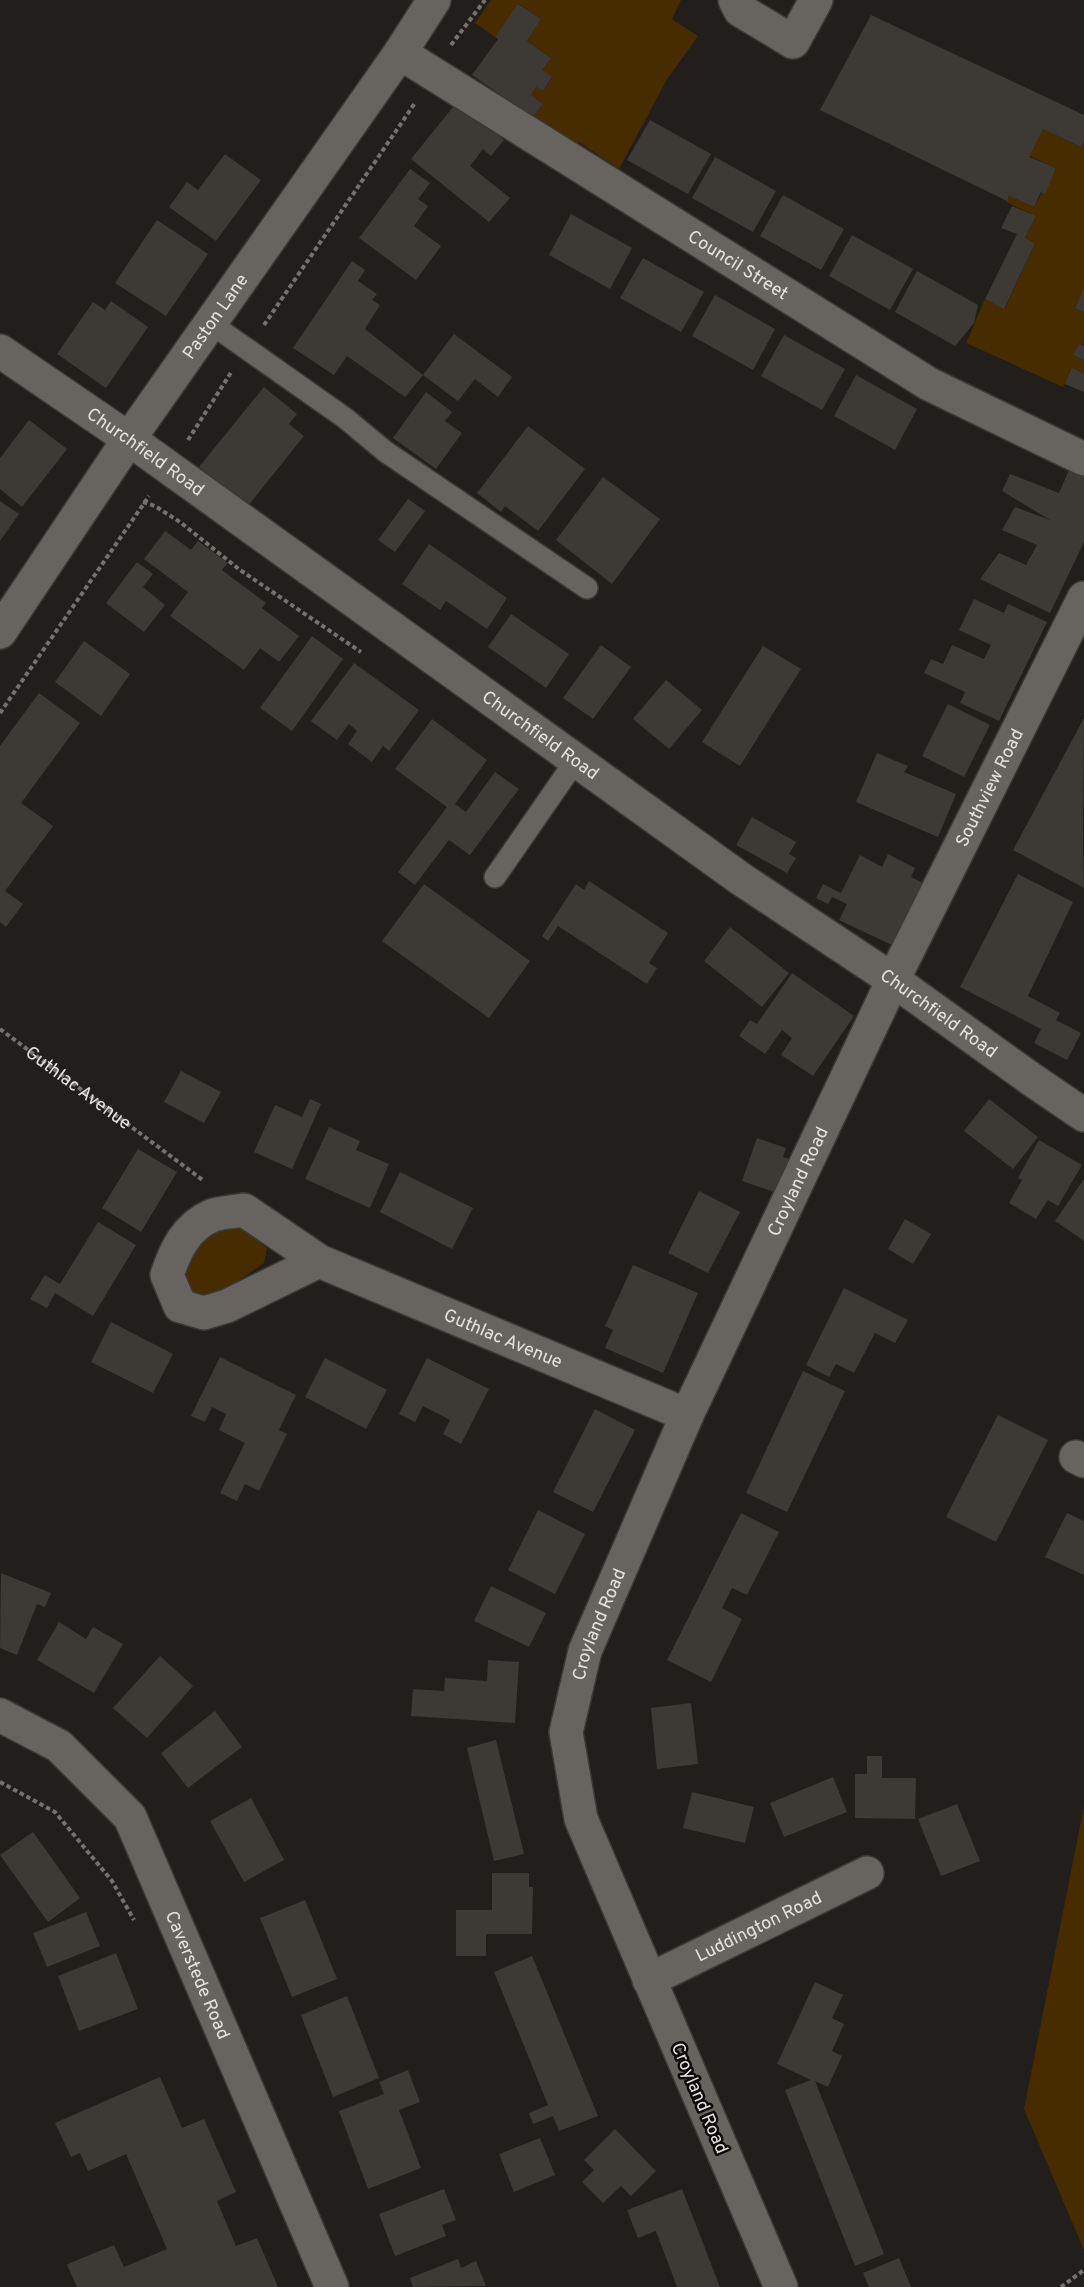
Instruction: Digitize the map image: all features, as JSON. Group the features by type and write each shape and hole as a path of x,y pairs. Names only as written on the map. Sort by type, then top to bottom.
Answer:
{"street":[{"name":"Paston Lane","path":"0,633 129,439 400,53 434,0"},
{"path":"735,0 740,10 793,42 816,0"},
{"name":"Council Street","path":"400,53 929,384 1084,459"},
{"name":"Churchfield Road","path":"0,351 129,439 741,879 893,980 1084,1115"},
{"name":"Southview Road","path":"893,980 1084,597"},
{"name":"Croyland Road","path":"781,2287 580,1819 566,1732 585,1651 687,1415 893,980"},
{"path":"244,1210 212,1215 193,1228 175,1249 167,1275 180,1306 204,1313 227,1306 319,1261"},
{"name":"Guthlac Avenue","path":"244,1210 319,1261 687,1415"},
{"name":"Caverstede Road","path":"0,1715 59,1746 130,1817 326,2285"},
{"name":"Luddington Road","path":"649,1980 867,1873"}],"lane":[{"path":"210,323 345,418 386,452 587,588"},
{"path":"495,876 576,760"}],"path":[{"path":"0,712 143,502 170,469 247,349 417,100 432,73"},
{"path":"143,502 155,506 180,522 240,570 370,658"},
{"name":"Guthlac Avenue","path":"0,1029 244,1210"},
{"path":"0,1782 55,1812 112,1881 136,1923"},
{"path":"1061,2287 1084,2270"}],"shaded area":[{"path":"491,0 681,0 672,19 698,36 666,81 619,169 579,142 576,146 533,117 543,104 531,95 536,87 543,91 552,78 542,70 551,58 527,41 541,19 519,4 495,37 475,23"},
{"path":"1043,129 1081,147 1084,142 1084,292 1075,307 1084,312 1084,342 1083,345 1079,344 1073,355 1084,360 1084,374 1063,387 966,343 985,299 1005,308 1035,243 1025,238 1036,216 1006,202 1009,196 1034,207 1056,168 1029,156"},
{"path":"243,1228 267,1248 264,1263 228,1288 200,1301 178,1281 188,1258 194,1249 209,1236 230,1229"},
{"path":"1084,1806 1084,2250 1024,2109"}],"building":[{"path":"518,4 541,19 527,41 551,58 542,70 552,77 543,91 536,87 531,95 543,104 533,117 472,75 498,39 495,37"},
{"path":"871,15 1084,115 1084,142 1081,147 1043,129 1029,157 1056,168 1045,194 1041,192 1034,207 1009,196 1007,201 820,110"},
{"path":"457,102 504,140 491,156 483,149 470,166 510,198 489,222 411,159"},
{"path":"650,120 711,154 688,194 627,160"},
{"path":"225,154 261,180 216,241 169,207 187,182 198,190"},
{"path":"715,157 776,191 753,232 692,198"},
{"path":"410,169 430,183 418,199 428,206 414,226 441,246 416,280 359,238"},
{"path":"783,195 844,229 821,270 760,236"},
{"path":"1012,206 1036,216 1025,238 1035,243 1004,309 985,299 1017,234 1001,228"},
{"path":"571,214 632,248 610,289 549,255"},
{"path":"157,220 208,254 166,316 115,283"},
{"path":"852,235 913,269 890,310 829,276"},
{"path":"643,258 704,292 681,332 620,298"},
{"path":"352,261 365,270 358,281 377,294 372,300 380,305 365,329 423,375 405,397 347,356 334,375 293,348"},
{"path":"917,271 978,305 974,323 955,346 895,312"},
{"path":"1084,289 1084,312 1075,308"},
{"path":"715,295 775,329 753,370 692,336"},
{"path":"111,301 148,327 106,388 57,354 93,302 105,310"},
{"path":"454,334 512,377 498,397 475,379 458,401 423,375"},
{"path":"784,335 845,369 822,410 761,376"},
{"path":"1079,344 1084,346 1084,360 1073,355"},
{"path":"1072,368 1084,374 1084,392 1065,384"},
{"path":"856,375 917,409 895,450 834,416"},
{"path":"264,387 297,414 289,424 304,436 247,507 199,467"},
{"path":"426,392 452,412 445,421 462,433 436,469 393,438"},
{"path":"29,420 67,449 22,507 0,489 0,458"},
{"path":"528,426 585,469 538,531 505,506 501,512 477,493"},
{"path":"1069,470 1084,477 1084,542 1050,613 980,579 999,553 1026,565 1037,545 1002,530 1015,507 1050,520 1002,491 1010,474 1059,493"},
{"path":"603,477 660,519 612,584 556,540"},
{"path":"408,499 425,511 395,552 378,540"},
{"path":"0,501 19,514 0,541"},
{"path":"165,531 191,550 198,541 228,563 222,570 266,603 262,608 299,636 279,662 260,648 244,670 170,616 188,592 144,559"},
{"path":"429,544 507,598 487,629 446,601 440,610 402,584"},
{"path":"137,562 153,574 143,587 165,605 144,632 106,603"},
{"path":"974,599 1004,613 1008,604 1047,622 999,721 960,703 965,692 924,673 931,659 943,664 952,645 984,659 991,645 959,630"},
{"path":"511,614 569,654 546,688 488,647"},
{"path":"312,636 343,659 292,731 260,708"},
{"path":"84,641 130,674 101,716 55,682"},
{"path":"601,645 631,667 593,719 563,698"},
{"path":"763,646 801,669 740,766 702,742"},
{"path":"354,663 419,710 389,751 383,746 372,762 348,744 357,731 349,724 337,740 311,721"},
{"path":"666,680 702,710 669,749 633,719"},
{"path":"39,693 80,723 21,803 53,826 5,891 23,904 6,927 0,922 0,746"},
{"path":"948,704 990,725 964,777 922,756"},
{"path":"1084,718 1083,846 1084,888 1013,850"},
{"path":"432,719 487,760 455,804 466,812 495,772 519,789 470,855 449,840 415,885 398,872 447,807 395,769"},
{"path":"877,753 908,766 904,772 956,794 938,837 856,802"},
{"path":"752,817 796,842 789,854 796,858 787,873 736,845"},
{"path":"888,854 915,868 911,877 925,884 894,946 839,920 847,904 832,897 828,904 816,898 823,884 841,893 860,855 882,867"},
{"path":"1018,874 1073,902 1028,996 1060,1013 1056,1020 1081,1033 1067,1060 1034,1043 1041,1029 960,987"},
{"path":"589,881 668,933 649,963 657,968 647,984 558,926 548,941 542,936 576,884 584,890"},
{"path":"424,884 530,961 489,1018 382,941"},
{"path":"730,927 789,973 762,1007 704,961"},
{"path":"792,973 854,1016 813,1076 781,1055 792,1038 782,1030 765,1054 739,1036 750,1020 757,1024"},
{"path":"181,1071 221,1092 204,1123 164,1102"},
{"path":"310,1099 321,1104 292,1169 254,1152 275,1105 302,1117"},
{"path":"989,1099 1038,1137 1013,1169 964,1131"},
{"path":"329,1127 360,1141 356,1150 389,1164 370,1208 305,1179"},
{"path":"757,1138 786,1148 783,1157 795,1161 783,1195 742,1181"},
{"path":"1039,1140 1082,1165 1058,1206 1048,1200 1036,1219 1009,1203 1022,1180 1018,1178"},
{"path":"138,1149 177,1172 141,1232 102,1208"},
{"path":"400,1172 473,1208 452,1249 380,1212"},
{"path":"1084,1179 1084,1241 1055,1221"},
{"path":"699,1191 740,1212 708,1273 668,1253"},
{"path":"905,1219 931,1234 913,1264 888,1249"},
{"path":"98,1222 136,1245 93,1316 55,1293 47,1308 30,1299 45,1275 60,1284"},
{"path":"633,1265 698,1293 663,1373 605,1348 613,1330 605,1326"},
{"path":"844,1288 908,1320 895,1343 875,1333 854,1373 836,1364 829,1377 806,1365"},
{"path":"111,1322 173,1354 153,1393 91,1362"},
{"path":"220,1357 296,1395 279,1430 287,1434 259,1491 245,1484 237,1501 220,1493 245,1443 219,1430 226,1414 212,1407 205,1422 191,1416"},
{"path":"325,1358 387,1390 366,1429 305,1397"},
{"path":"427,1358 489,1389 461,1444 443,1434 450,1420 423,1406 415,1422 399,1414"},
{"path":"803,1371 845,1391 787,1512 746,1493"},
{"path":"595,1409 635,1430 593,1512 553,1492"},
{"path":"998,1415 1048,1440 996,1542 946,1517"},
{"path":"538,1510 585,1534 555,1594 508,1570"},
{"path":"741,1513 779,1532 747,1595 732,1588 722,1608 742,1619 711,1682 667,1660"},
{"path":"1067,1513 1084,1521 1084,1575 1045,1557"},
{"path":"1,1573 51,1593 45,1607 37,1604 17,1655 0,1648"},
{"path":"491,1586 546,1613 529,1647 474,1621"},
{"path":"59,1622 86,1639 93,1627 123,1644 94,1693 37,1660"},
{"path":"160,1656 193,1686 147,1738 113,1708"},
{"path":"488,1660 519,1662 515,1723 411,1716 413,1689 444,1691 445,1678 487,1681"},
{"path":"691,1703 698,1764 657,1769 651,1708"},
{"path":"215,1711 242,1747 188,1788 161,1753"},
{"path":"496,1740 524,1854 494,1861 467,1748"},
{"path":"867,1756 882,1756 882,1778 916,1778 915,1819 855,1818 855,1774 867,1774"},
{"path":"833,1777 847,1812 784,1837 770,1803"},
{"path":"692,1792 754,1807 745,1843 683,1828"},
{"path":"251,1798 284,1860 244,1882 210,1821"},
{"path":"957,1804 980,1861 941,1876 918,1819"},
{"path":"33,1832 80,1898 48,1922 0,1855"},
{"path":"492,1873 529,1873 529,1887 533,1887 532,1934 486,1934 486,1956 456,1956 456,1910 492,1910"},
{"path":"305,1900 337,1979 292,1997 260,1918"},
{"path":"86,1912 100,1946 47,1967 33,1933"},
{"path":"116,1953 138,2009 79,2031 58,1976"},
{"path":"532,1956 598,2116 559,2131 553,2116 533,2124 529,2113 548,2105 494,1972"},
{"path":"815,1982 843,1995 832,2018 844,2024 832,2051 842,2056 828,2087 815,2081 884,2254 855,2266 785,2090 811,2080 777,2064"},
{"path":"347,1996 379,2078 333,2097 301,2015"},
{"path":"408,2070 420,2102 399,2110 421,2168 368,2189 339,2111 384,2094 379,2082"},
{"path":"160,2077 182,2128 204,2119 236,2192 217,2201 236,2246 257,2238 278,2287 77,2287 67,2265 70,2263 114,2245 124,2267 167,2249 126,2154 88,2171 80,2153 71,2157 55,2123"},
{"path":"615,2129 656,2171 631,2196 621,2186 603,2203 582,2182 594,2170 584,2160"},
{"path":"540,2138 555,2175 514,2192 499,2154"},
{"path":"444,2189 456,2220 442,2225 446,2236 395,2256 379,2214"},
{"path":"682,2189 720,2287 677,2287 656,2231 638,2238 627,2210"},
{"path":"899,2258 911,2287 869,2287 863,2273"},
{"path":"458,2259 461,2268 476,2261 486,2286 413,2287 410,2278"}]}
